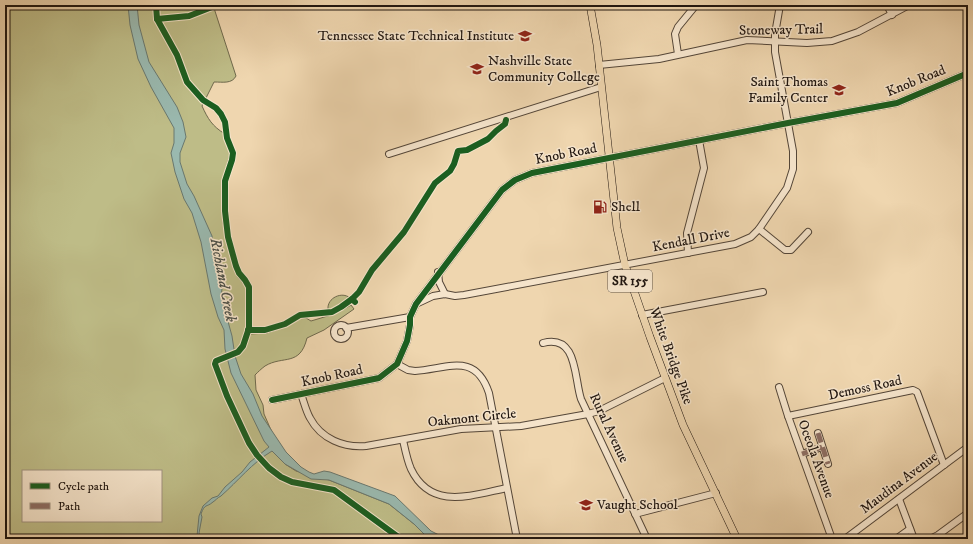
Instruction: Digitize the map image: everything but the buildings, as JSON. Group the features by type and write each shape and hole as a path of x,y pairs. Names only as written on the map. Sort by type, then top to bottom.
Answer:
{"main road":[{"name":"White Bridge Pike","path":"590,5 597,45 608,158 617,228 625,265 683,425 737,539"}],"street":[{"path":"678,54 675,34 678,27 696,5"},
{"name":"Kendall Drive","path":"416,304 433,296 445,294 455,296 464,295 735,244 751,236 758,229 787,188 791,178 794,160 775,52 776,26 780,5"},
{"path":"887,5 892,15"},
{"name":"Stoneway Trail","path":"599,65 659,59 746,40 808,43 832,40 858,32 909,5"},
{"name":"Knob Road","path":"272,400 379,378 397,364 407,341 410,317 416,304 438,272 502,190 516,180 532,173 897,103 968,73"},
{"path":"389,154 601,87"},
{"path":"688,253 687,233 704,168 699,140"},
{"path":"758,229 785,250 791,250 808,232"},
{"path":"438,272 439,282 445,294"},
{"path":"642,315 763,292"},
{"path":"346,328 410,317"},
{"name":"Rural Avenue","path":"543,343 554,341 562,344 572,356 579,391 588,414 648,539"},
{"path":"397,364 408,370 415,371 452,365 469,367 481,375 486,383 489,393 517,539"},
{"name":"Oakmont Circle","path":"301,394 310,418 320,431 340,444 355,447 461,429 521,426 588,414 599,411 665,378"},
{"name":"Oceola Avenue","path":"779,387 832,539"},
{"name":"Demoss Road","path":"788,416 913,390 917,392 944,465"},
{"path":"818,433 828,464"},
{"path":"403,440 408,462 412,471 420,483 438,496 448,498 463,497 507,488"},
{"path":"802,454 822,447"},
{"name":"Maudina Avenue","path":"845,539 968,447"},
{"path":"636,514 716,493"},
{"path":"899,499 914,539"},
{"path":"930,539 938,535 968,513"},
{"path":"896,539 910,529"}],"shaded area":[{"path":"5,5 213,5 236,76 230,81 214,82 202,106 211,122 225,134 230,154 222,183 223,223 232,262 237,276 246,287 246,330 250,334 267,333 287,326 300,318 306,318 311,321 331,315 328,305 332,299 343,295 350,298 346,301 344,309 351,305 354,309 324,330 307,338 304,347 295,357 265,366 255,375 256,390 263,405 264,414 271,430 272,447 285,464 296,471 329,480 389,504 414,524 429,539 5,539"}],"water":[{"path":"128,5 137,5 139,25 149,62 177,107 183,122 186,137 180,153 180,162 187,184 212,236 215,264 222,289 221,296 232,336 235,356 241,374 253,394 262,416 286,452 301,467 314,474 324,471 330,472 395,496 431,531 447,539 429,539 414,524 389,504 329,480 311,479 285,464 272,451 252,467 221,496 205,507 201,514 202,517 199,533 202,539 197,536 199,516 203,506 212,498 218,496 250,462 269,447 264,441 231,373 225,349 224,330 218,317 211,294 201,242 192,213 184,199 175,172 171,153 174,143 174,128 151,87 138,59 130,25"}],"marked path":[{"path":"818,433 828,464"},
{"path":"802,454 822,447"}],"cycle path":[{"path":"156,5 157,19 177,55 187,82 203,100 216,108 221,114 225,122 227,138 233,153 225,181 225,211 228,237 236,266 249,287 249,328 243,346 238,352 216,361 215,364 227,396 249,443 257,455 269,468 281,477 292,482 334,490 401,539"},
{"path":"157,19 189,16 217,5"},
{"path":"272,400 379,378 397,364 407,341 410,317 416,304 502,190 515,180 532,173 897,103 968,73"},
{"path":"352,299 359,292 372,270 404,232 435,183 450,171 458,151 467,150 488,139 505,124 506,120"},
{"path":"248,330 265,330 285,324 300,315 332,312 352,299 355,302"}],"place":[{"name":"Tennessee State Technical Institute","path":"525,36"},
{"name":"Nashville State Community College","path":"477,69"},
{"name":"Saint Thomas Family Center","path":"839,90"},
{"name":"Shell","path":"600,207"},
{"name":"Vaught School","path":"586,505"}],"water label":[{"name":"Richland Creek","path":"223,280"}]}
